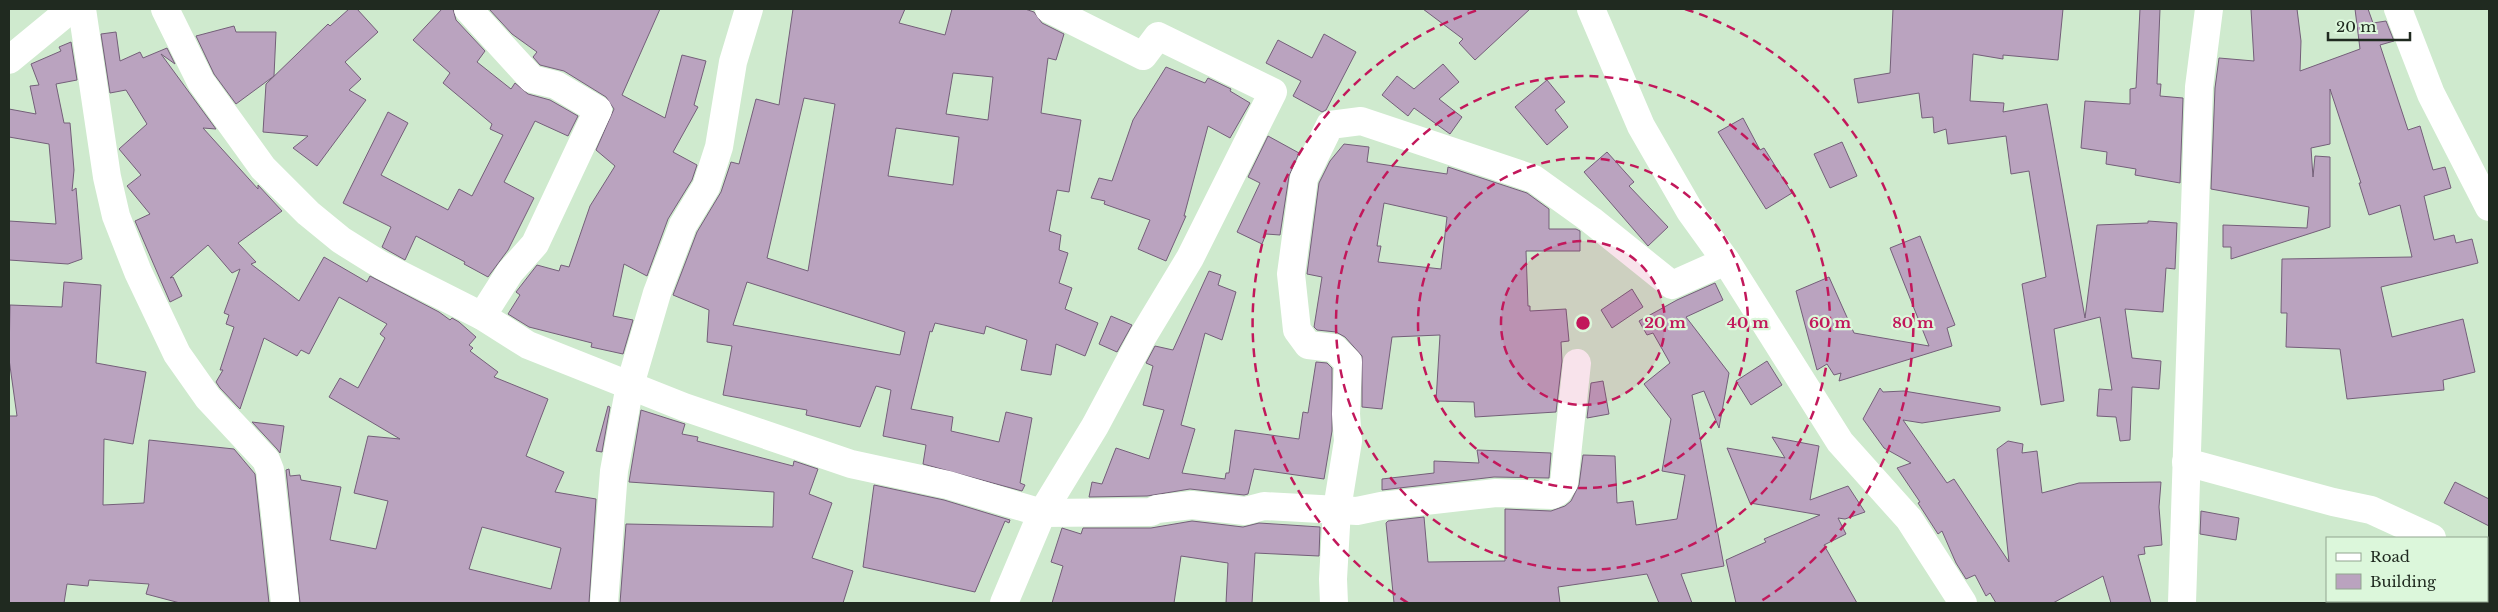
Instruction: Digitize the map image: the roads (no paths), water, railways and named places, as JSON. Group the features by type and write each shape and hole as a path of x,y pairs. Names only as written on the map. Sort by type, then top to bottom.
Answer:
{"street":[{"path":"9,60 71,9"},
{"path":"82,9 84,36 97,99 100,140 116,216 138,272 177,354 208,398 266,460 270,470 285,603"},
{"path":"165,9 201,82 264,168 308,213 341,240 381,265 482,316 528,345 684,407 851,464 948,485 1042,512 1151,512 1157,509 1192,505 1245,512 1264,506 1357,511 1381,506 1496,493 1552,495 1558,492 1564,483 1577,363"},
{"path":"468,9 532,79 556,85 598,110 535,244 510,272 482,316"},
{"path":"604,603 614,471 630,384 657,293 683,225 706,187 720,147 732,62 749,9"},
{"path":"1004,603 1042,512 1095,426 1143,336 1190,258 1273,92 1158,36 1143,56 1049,9"},
{"path":"1591,9 1641,126 1690,210 1726,262 1840,442 1909,519 1963,603"},
{"path":"2182,603 2199,87 2208,9"},
{"path":"2398,9 2431,94 2489,207"},
{"path":"1334,603 1333,579 1337,509 1348,441 1346,414 1348,362 1334,348 1308,345 1297,330 1291,274 1304,178 1330,126 1361,121 1534,179 1591,220 1672,286 1726,262"},
{"path":"2186,462 2333,502 2371,510 2430,537"}]}
